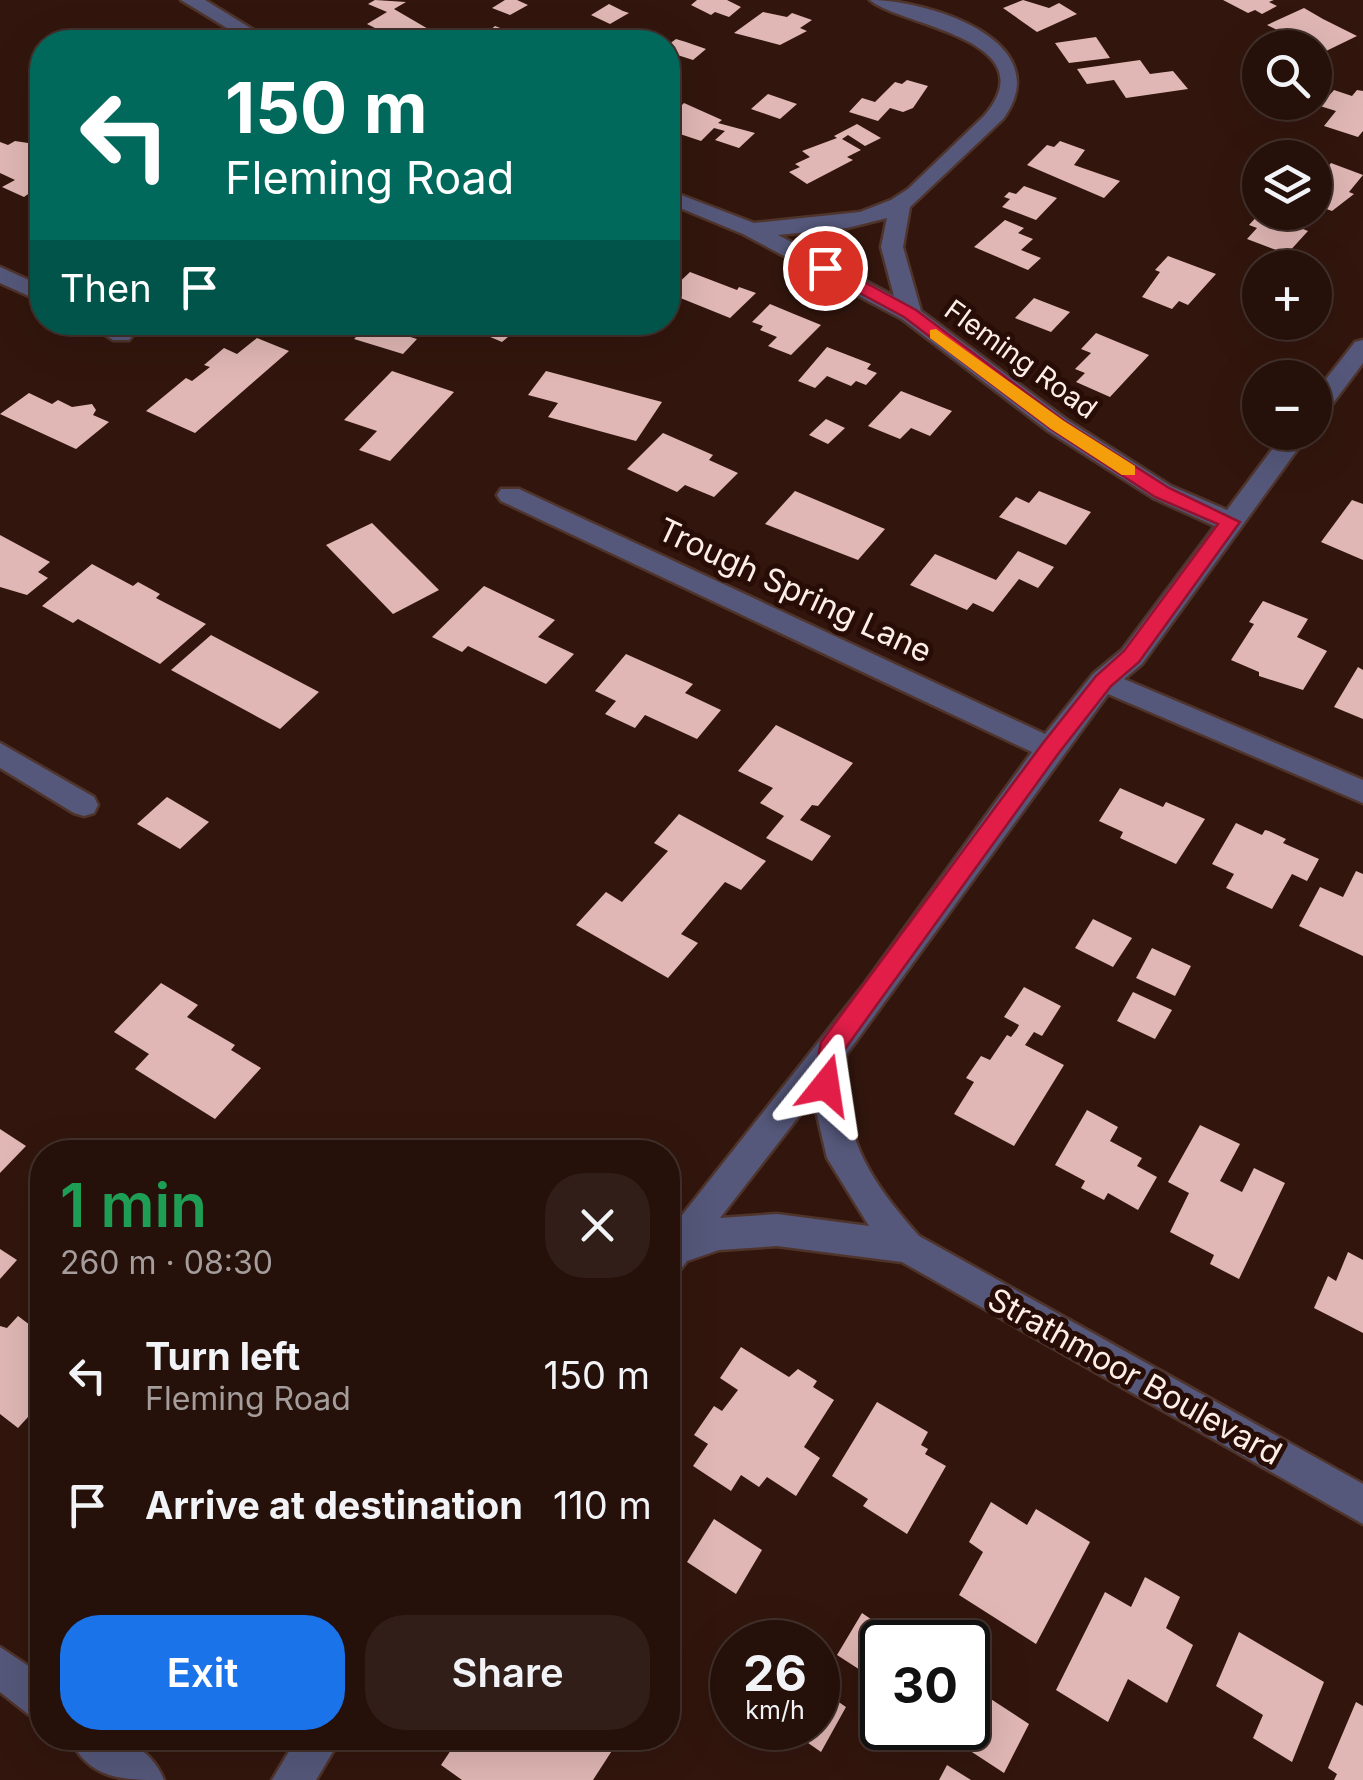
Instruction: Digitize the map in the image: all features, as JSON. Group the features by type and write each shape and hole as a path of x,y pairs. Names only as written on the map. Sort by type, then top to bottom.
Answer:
{"street":[{"path":"191,0 242,30"},
{"path":"751,229 856,218 900,205 1003,106 1009,78 996,54 972,34 880,0"},
{"name":"Fleming Road","path":"680,201 751,229 910,314 1072,435 1162,492 1230,522"},
{"path":"900,205 892,247 910,314"},
{"path":"0,274 30,289"},
{"path":"1332,388 1363,347"},
{"path":"680,1242 830,1050 1050,748 1103,681 1132,657 1284,450"},
{"name":"Trough Spring Lane","path":"510,496 1050,748"},
{"path":"1103,681 1363,792"},
{"path":"0,754 84,804"},
{"name":"Strathmoor Boulevard","path":"830,1050 827,1100 842,1158 856,1185 907,1247 1363,1505"},
{"name":"Strathmoor Boulevard","path":"680,1250 719,1234 777,1230 907,1247"},
{"path":"0,1667 30,1691"},
{"path":"105,1750 144,1780"},
{"path":"292,1780 313,1750"}],"building":[{"path":"375,0 406,2 394,9 430,30 379,30 367,24 387,12 368,4"},
{"path":"505,0 528,5 510,15 492,8"},
{"path":"697,0 727,0 741,7 729,17 715,12 711,15 691,5"},
{"path":"1023,0 1049,8 1059,3 1077,14 1037,32 1003,8"},
{"path":"1223,0 1274,0 1269,2 1277,6 1262,14 1255,10 1248,13"},
{"path":"609,4 629,13 610,24 591,15"},
{"path":"1304,8 1357,36 1332,48 1332,30 1277,30 1267,25"},
{"path":"763,12 787,17 792,13 812,20 800,28 807,31 780,45 734,33"},
{"path":"1096,37 1110,58 1069,63 1055,43"},
{"path":"680,40 706,49 693,60 680,56"},
{"path":"1140,60 1150,74 1173,71 1188,89 1126,98 1114,80 1087,84 1077,69"},
{"path":"907,80 928,86 913,108 903,112 890,108 878,121 849,112 862,98 875,102 895,82 902,84"},
{"path":"1357,90 1363,91 1363,131 1358,137 1324,126 1336,111 1332,110 1332,92 1352,96"},
{"path":"768,94 797,104 780,119 751,109"},
{"path":"684,103 722,120 718,123 755,133 739,148 715,140 725,131 714,128 701,141 680,134 680,107"},
{"path":"857,124 881,138 865,146 848,135 842,139 861,150 847,157 853,160 807,184 789,172 800,167 795,164 810,157 802,151 837,138 834,136"},
{"path":"15,141 30,144 30,193 24,197 2,187 15,180 0,173 0,142 8,145"},
{"path":"1060,141 1085,150 1074,165 1120,181 1104,198 1027,165 1047,145 1054,147"},
{"path":"1332,163 1363,175 1349,192 1354,194 1332,211"},
{"path":"1024,186 1057,198 1036,220 1002,207 1010,199 1004,197 1009,192 1016,194"},
{"path":"1005,220 1024,228 1018,233 1033,239 1021,250 1041,258 1028,270 974,247"},
{"path":"1255,230 1308,231 1291,250 1276,250 1247,239"},
{"path":"1168,256 1216,274 1188,305 1179,301 1172,309 1142,297 1160,272 1155,270"},
{"path":"690,272 756,293 730,318 680,298 680,282"},
{"path":"1034,298 1070,312 1051,332 1015,318"},
{"path":"770,304 821,325 791,355 768,346 777,337 752,322"},
{"path":"1096,333 1149,355 1110,397 1076,382 1085,373 1075,369 1091,353 1081,349"},
{"path":"358,335 404,335 417,339 403,354 354,339"},
{"path":"486,335 510,335 502,342"},
{"path":"257,338 289,351 195,433 146,411 186,378 192,381 210,367 204,365 224,348 237,354"},
{"path":"827,347 871,364 867,369 877,373 866,385 856,381 851,386 827,376 815,388 798,381"},
{"path":"392,371 454,392 390,461 359,450 377,431 344,420"},
{"path":"546,371 662,402 636,441 548,417 558,403 528,395"},
{"path":"901,391 952,411 930,436 911,428 900,439 868,426"},
{"path":"29,393 52,404 58,400 72,407 92,404 96,410 93,415 109,422 76,449 0,414"},
{"path":"826,419 845,428 828,444 809,435"},
{"path":"663,433 713,455 709,460 738,473 714,497 685,485 677,492 627,469"},
{"path":"795,491 885,529 858,560 765,524"},
{"path":"1039,491 1091,512 1066,545 999,517 1016,497 1029,503"},
{"path":"1352,500 1363,504 1363,560 1321,542"},
{"path":"372,523 439,590 393,614 326,545"},
{"path":"0,535 50,562 38,572 48,578 27,595 0,587"},
{"path":"1018,551 1054,567 1038,588 1019,579 993,612 973,603 967,610 910,585 935,554 996,580"},
{"path":"92,564 133,586 138,582 160,594 156,598 206,624 160,664 78,619 73,623 42,606"},
{"path":"484,586 555,620 538,637 574,654 546,684 468,646 462,652 432,637"},
{"path":"1263,601 1308,619 1297,637 1327,651 1303,690 1259,676 1259,672 1231,660 1254,624 1249,622"},
{"path":"211,635 319,692 280,729 171,670"},
{"path":"626,654 693,684 685,693 721,710 697,739 645,715 635,728 605,714 616,701 595,691"},
{"path":"1358,667 1363,670 1363,719 1334,707"},
{"path":"776,725 853,763 818,806 812,805 800,820 831,836 812,861 766,838 784,816 760,803 773,788 738,771"},
{"path":"1120,788 1163,807 1166,802 1205,819 1176,864 1120,838 1123,832 1099,821"},
{"path":"167,797 209,822 180,849 137,824"},
{"path":"679,814 766,861 741,890 725,882 681,934 698,943 668,978 576,925 606,892 622,902 668,851 654,843"},
{"path":"1236,823 1262,835 1269,831 1286,839 1283,843 1319,859 1307,881 1292,874 1272,909 1226,888 1234,874 1212,864"},
{"path":"1356,871 1363,874 1363,956 1299,926 1320,887 1343,897"},
{"path":"1093,919 1132,938 1113,967 1075,948"},
{"path":"1152,948 1191,966 1175,996 1136,978"},
{"path":"161,983 198,1005 187,1017 235,1045 231,1050 261,1068 215,1119 135,1069 149,1054 114,1032"},
{"path":"1024,987 1061,1006 1042,1036 1034,1032 1025,1045 1064,1065 1014,1146 954,1114 974,1082 966,1078 981,1056 990,1060 1007,1035 1011,1037 1017,1029 1019,1025 1004,1017"},
{"path":"1133,992 1172,1010 1155,1039 1117,1021"},
{"path":"1087,1110 1118,1127 1110,1141 1142,1158 1137,1166 1157,1177 1138,1210 1108,1193 1104,1200 1081,1188 1085,1181 1055,1165"},
{"path":"1200,1125 1240,1144 1220,1181 1242,1192 1254,1168 1285,1183 1239,1279 1210,1264 1214,1255 1170,1232 1189,1193 1168,1182"},
{"path":"0,1129 26,1146 0,1173"},
{"path":"0,1249 17,1260 0,1279"},
{"path":"1348,1252 1363,1260 1363,1333 1314,1308 1328,1276 1336,1281"},
{"path":"18,1316 30,1325 30,1419 18,1428 0,1414 0,1326 7,1328"},
{"path":"741,1347 789,1377 798,1369 817,1381 813,1387 834,1400 804,1447 820,1458 796,1496 767,1477 759,1487 741,1475 731,1491 693,1466 708,1444 694,1435 714,1406 722,1411 738,1390 720,1378"},
{"path":"877,1402 928,1432 921,1445 928,1449 925,1454 946,1466 907,1534 863,1506 868,1499 832,1476"},
{"path":"991,1502 1027,1525 1036,1509 1090,1542 1036,1644 959,1595 983,1552 969,1542"},
{"path":"714,1519 762,1550 736,1594 687,1562"},
{"path":"1145,1577 1180,1597 1166,1628 1193,1645 1167,1703 1128,1679 1108,1722 1056,1690 1105,1592 1131,1607"},
{"path":"862,1613 872,1620 860,1620 860,1670 840,1657 840,1650"},
{"path":"1239,1632 1324,1682 1292,1762 1253,1738 1263,1715 1216,1686"},
{"path":"990,1698 1029,1724 1004,1773 969,1750 990,1750"},
{"path":"1356,1702 1363,1706 1363,1780 1334,1780 1337,1774 1328,1768"},
{"path":"451,1750 612,1750 593,1780 462,1780 441,1765"},
{"path":"947,1765 971,1780 939,1780"}],"slow traffic":[{"path":"936,334 1057,425 1128,471"}],"route":[{"path":"825,268 910,314 1057,425 1162,492 1230,522 1132,657 1103,681 1050,748 876,992 830,1050 826,1085"}]}
